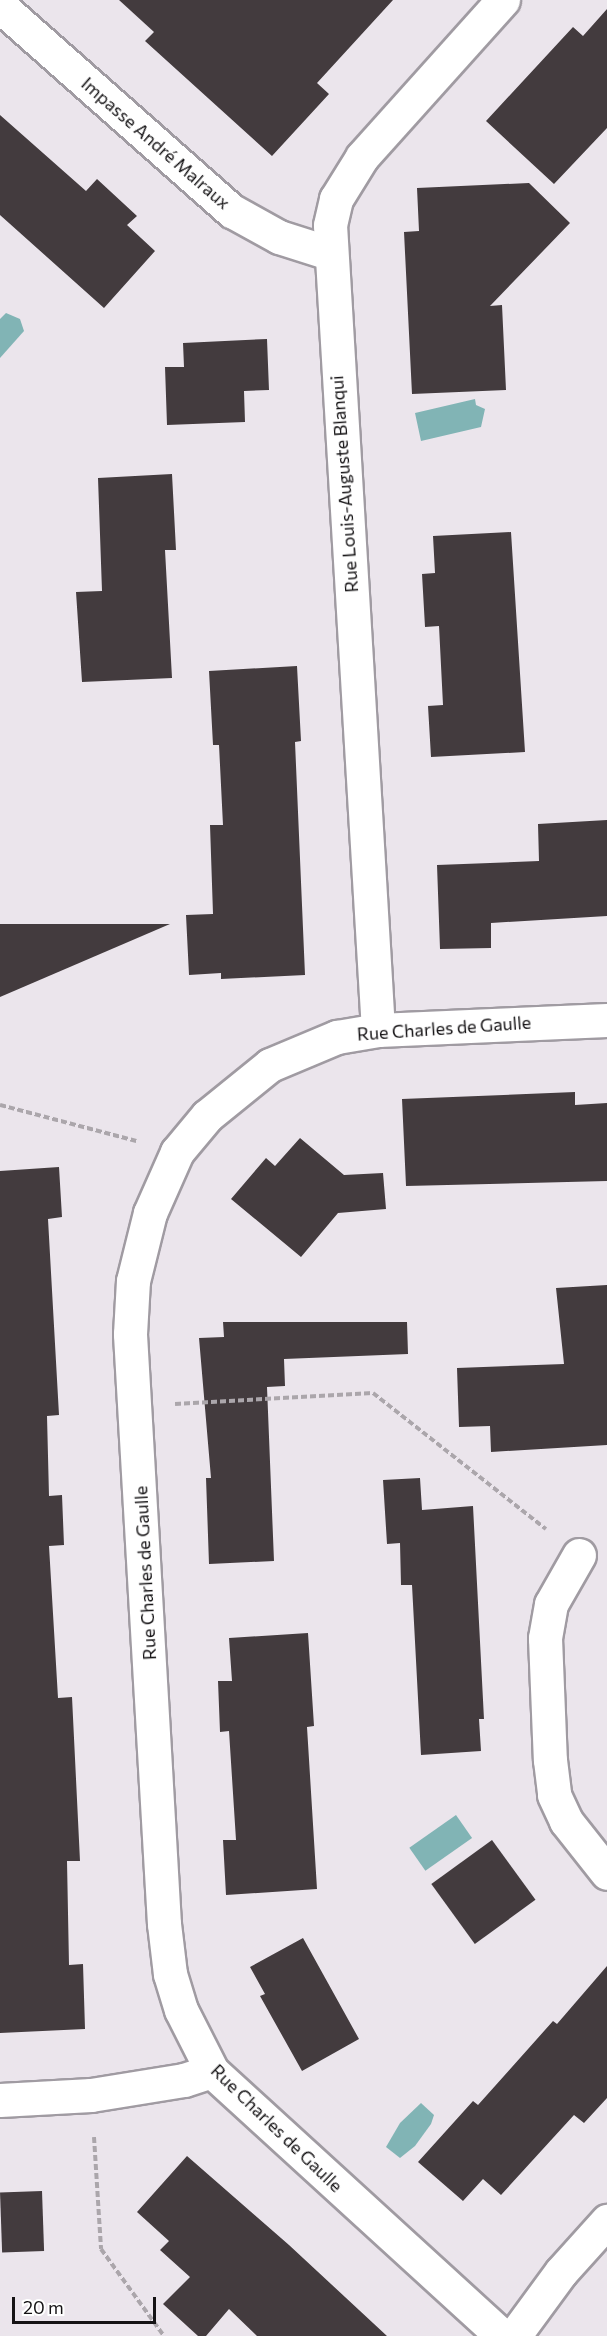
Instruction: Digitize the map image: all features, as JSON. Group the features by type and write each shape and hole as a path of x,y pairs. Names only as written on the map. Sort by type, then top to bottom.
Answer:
{"street":[{"name":"Rue Louis-Auguste Blanqui","path":"378,1030 329,253 330,225 347,178 503,0"},
{"name":"Impasse André Malraux","path":"0,6 232,212 279,237 329,253"},
{"name":"Rue Charles de Gaulle","path":"502,2336 212,2071 181,2010 170,1974 164,1924 136,1406 130,1334 133,1281 150,1213 177,1152 207,1116 270,1065 337,1037 378,1030 607,1020"},
{"path":"579,1555 551,1604 545,1638 550,1760 554,1795 566,1821 607,1873"},
{"path":"0,2100 92,2095 184,2080 212,2071"},
{"path":"514,2336 561,2272 607,2221"}],"path":[{"path":"0,1105 177,1152"},
{"path":"136,1406 374,1393 579,1555"},
{"path":"92,2095 101,2249 164,2336"}],"water":[{"path":"6,313 20,319 24,331 0,358 0,319"},
{"path":"475,399 476,405 485,409 481,427 421,441 415,413"},
{"path":"456,1815 472,1838 425,1871 409,1848"},
{"path":"421,2103 434,2115 431,2124 415,2146 400,2158 386,2147 400,2123"}],"building":[{"path":"119,0 393,0 317,83 329,94 272,156 145,41 154,32"},
{"path":"607,9 607,128 554,184 486,121 573,27 583,36"},
{"path":"0,115 86,191 97,179 137,216 127,225 155,251 104,308 0,215"},
{"path":"529,183 570,223 490,306 502,305 506,390 412,394 404,232 419,231 417,188"},
{"path":"267,339 269,390 244,391 245,422 167,425 165,367 184,367 183,343"},
{"path":"172,474 176,550 165,550 172,678 82,682 76,592 102,591 98,478"},
{"path":"511,532 525,752 431,757 428,706 443,705 439,626 425,627 422,574 435,573 433,536"},
{"path":"297,666 301,741 295,742 305,975 221,979 221,973 189,975 186,915 213,914 210,825 223,825 219,745 213,745 209,671"},
{"path":"607,820 607,916 491,923 491,948 440,949 437,865 539,861 538,824"},
{"path":"0,924 170,924 0,997"},
{"path":"575,1092 575,1105 607,1103 607,1181 406,1186 402,1099"},
{"path":"300,1138 344,1175 383,1173 386,1209 338,1213 301,1257 231,1199 266,1158 275,1166"},
{"path":"59,1167 62,1217 48,1219 59,1415 47,1416 49,1496 62,1495 64,1545 49,1546 58,1698 72,1697 80,1861 67,1861 69,1965 83,1964 85,2029 0,2033 0,1171"},
{"path":"607,1285 607,1445 491,1452 490,1426 459,1427 457,1368 564,1364 556,1288"},
{"path":"223,1322 407,1322 408,1354 284,1359 285,1386 267,1387 274,1561 209,1564 206,1478 211,1478 199,1338 224,1337"},
{"path":"420,1478 422,1510 473,1506 484,1719 479,1719 481,1751 421,1755 412,1585 401,1585 400,1543 387,1544 383,1480"},
{"path":"308,1633 314,1726 307,1727 317,1889 226,1895 223,1840 236,1840 229,1731 220,1732 218,1681 232,1681 229,1638"},
{"path":"492,1840 535,1900 475,1944 431,1884"},
{"path":"303,1938 359,2039 302,2071 260,1996 265,1994 250,1967"},
{"path":"607,1966 607,2098 584,2123 574,2115 501,2195 483,2179 463,2201 418,2162 473,2101 478,2105 553,2021 557,2024"},
{"path":"187,2156 289,2245 387,2336 257,2336 229,2309 206,2336 198,2336 163,2304 190,2277 160,2250 169,2241 137,2212"},
{"path":"42,2191 44,2251 2,2252 0,2192"}]}
